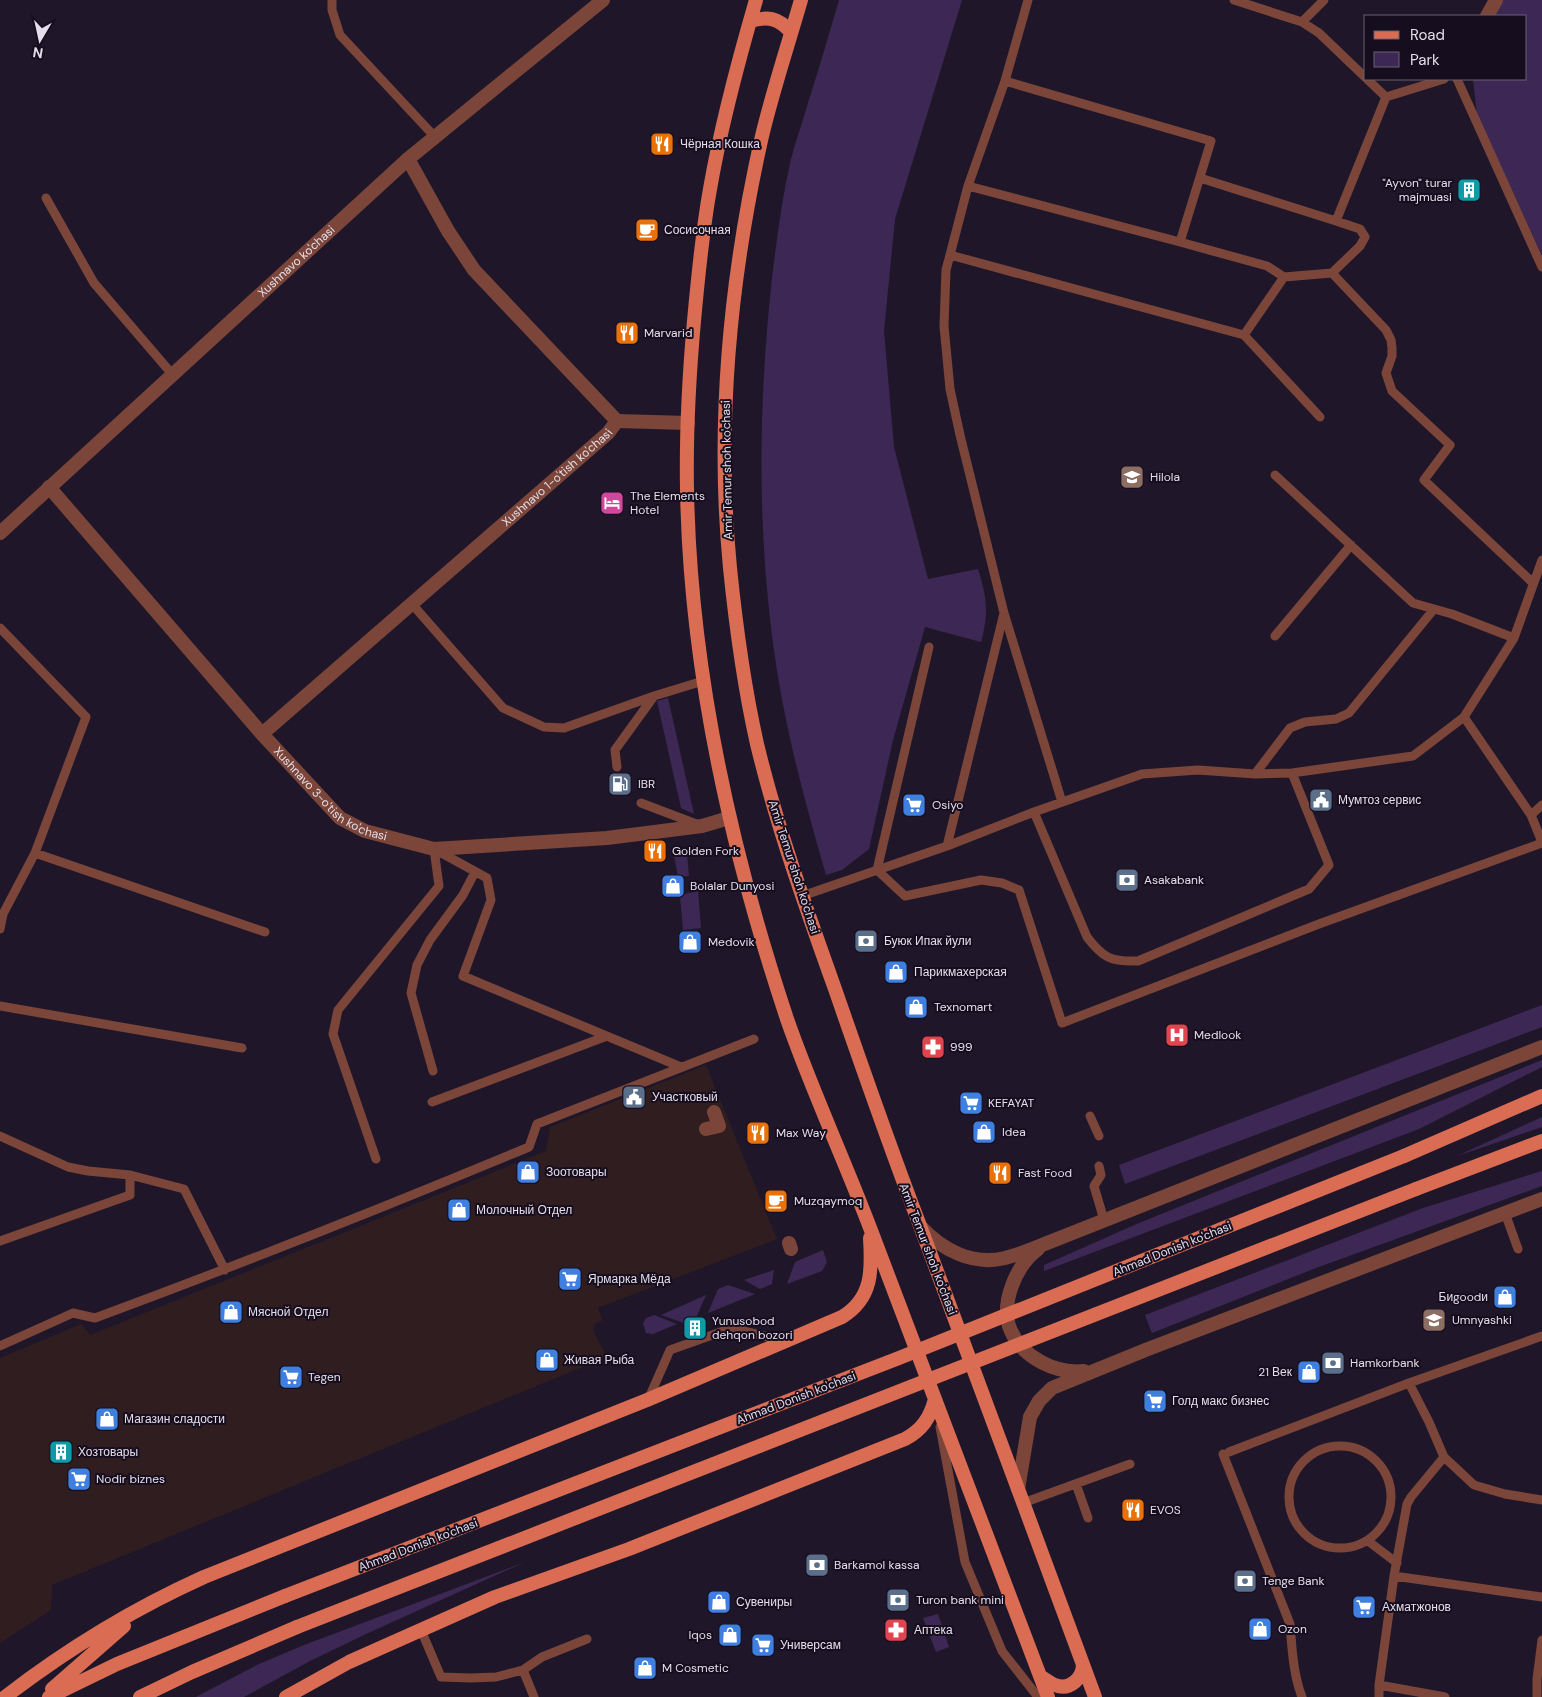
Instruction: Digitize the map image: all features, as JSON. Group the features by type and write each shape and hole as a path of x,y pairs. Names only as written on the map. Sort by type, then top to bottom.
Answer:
{"main road":[{"path":"756,0 722,128 710,189 697,290 688,423 686,488 689,550 703,681 729,818 787,1018 869,1224 1048,1697"},
{"name":"Amir Temur shoh ko'chasi","path":"801,0 763,131 743,234 734,295 728,360 725,485 730,567 746,687 757,743 771,797 802,896 865,1080 1096,1697"},
{"path":"750,21 761,18 773,19 783,24 792,32"},
{"name":"Ahmad Donish ko'chasi","path":"49,1697 117,1664 285,1596 908,1354 1404,1156 1542,1096"},
{"path":"140,1697 157,1692 297,1627 1416,1188 1542,1141"},
{"path":"1507,1154 1542,1148"},
{"path":"5,1697 79,1645 153,1601 204,1576 648,1400 842,1317 860,1301 868,1287 870,1272 869,1224"},
{"path":"286,1697 349,1662 495,1597 629,1549 905,1439 916,1433 925,1423 932,1412 936,1400"},
{"path":"42,1697 153,1601"},
{"path":"1040,1676 1056,1686 1073,1684 1083,1671 1083,1664"}],"street":[{"name":"Xushnavo ko'chasi","path":"0,532 408,159 603,0"},
{"path":"1488,15 1496,0"},
{"name":"Xushnavo 1-o'tish ko'chasi","path":"262,734 608,432 617,421 474,270 448,231 408,159"},
{"path":"617,421 688,423"},
{"name":"Xushnavo 3-o'tish ko'chasi","path":"49,487 262,734 340,818 365,831 434,848 607,838 702,826 729,818"},
{"path":"921,1227 948,1250 980,1260 1004,1258 1042,1246 1542,1047"},
{"path":"706,1129 719,1126 714,1112"},
{"path":"1018,1489 1030,1417 1039,1401 1052,1388 1542,1199"},
{"path":"1042,1246 1024,1261 1013,1282 1008,1306 1010,1331 1017,1342 1028,1352 1051,1367 1075,1372 1099,1369"}],"lane":[{"path":"332,0 332,10 340,35 435,137"},
{"path":"1028,0 1004,81 968,186 946,270 944,317 950,389 960,435 1004,613 1062,802"},
{"path":"1234,0 1302,22 1319,33 1364,76"},
{"path":"1302,22 1324,0"},
{"path":"1368,80 1386,97"},
{"path":"1386,97 1441,80"},
{"path":"1458,80 1542,267"},
{"path":"1004,81 1211,141 1180,242"},
{"path":"1336,221 1386,97"},
{"path":"968,186 1267,266 1284,277 1332,273 1360,246 1365,237 1360,230 1336,221 1200,178"},
{"path":"46,198 94,284 172,374"},
{"path":"950,254 1244,335 1320,417"},
{"path":"1332,273 1386,330 1391,340 1392,348 1392,356 1386,373 1392,391 1450,445 1424,480 1533,583"},
{"path":"1244,335 1284,277"},
{"path":"1275,475 1413,603 1452,614 1514,638"},
{"path":"1275,636 1351,545"},
{"path":"802,896 947,846 1034,812 1142,774 1198,770 1255,774 1292,773 1413,756 1464,717 1514,638 1542,560"},
{"path":"412,604 503,708 544,727 564,728 703,681"},
{"path":"1255,774 1290,728 1304,722 1336,719 1349,713 1434,609"},
{"path":"947,846 1004,613"},
{"path":"0,929 4,914 35,853 86,717 1,630"},
{"path":"877,870 929,647"},
{"path":"617,767 615,750 654,696"},
{"path":"877,870 905,896 981,880 1002,883 1019,890 1062,1023 1319,924 1542,843 1531,815 1464,717"},
{"path":"1034,812 1087,937 1107,958 1121,962 1138,961 1309,889 1329,865 1292,773"},
{"path":"640,803 702,826"},
{"path":"1531,815 1542,805"},
{"path":"434,848 487,878 491,900 463,976 681,1067"},
{"path":"376,1159 333,1034 338,1010 439,886 434,848"},
{"path":"35,853 265,932"},
{"path":"433,1071 411,993 417,965 430,940 463,895 475,872"},
{"path":"0,1006 242,1048"},
{"path":"432,1102 607,1036"},
{"path":"0,1346 72,1313 95,1318 225,1270 392,1204 529,1147 538,1124 754,1039"},
{"path":"1090,1116 1099,1136"},
{"path":"0,1136 68,1167 88,1172 130,1175 184,1189 225,1270"},
{"path":"1099,1166 1101,1175 1094,1186 1104,1220"},
{"path":"0,1241 130,1195 130,1175"},
{"path":"1505,1213 1518,1249"},
{"path":"648,1400 670,1350 732,1328 784,1341"},
{"path":"1302,1697 1298,1687 1292,1653 1290,1624 1226,1453 1409,1383 1542,1336"},
{"path":"1409,1383 1444,1457 1474,1485 1505,1494 1542,1500"},
{"path":"936,1400 965,1562 1002,1651 1038,1697"},
{"path":"1352,1447 1368,1454 1382,1467 1390,1483 1392,1500 1388,1518 1381,1529 1368,1541 1351,1548 1333,1549 1316,1544 1302,1533 1292,1518 1288,1500 1290,1482 1296,1469 1309,1456 1325,1448 1352,1447"},
{"path":"1379,1697 1394,1576 1407,1504 1444,1457"},
{"path":"1023,1503 1130,1464"},
{"path":"1076,1484 1088,1518"},
{"path":"1368,1541 1397,1563"},
{"path":"1394,1576 1542,1597"},
{"path":"421,1630 440,1677 496,1677 523,1670 542,1657 587,1639"},
{"path":"1537,1697 1542,1640"},
{"path":"523,1670 534,1697"},
{"path":"1379,1685 1444,1697"}],"shaded area":[{"path":"706,1065 777,1239 598,1308 603,1320 595,1324 593,1330 607,1357 52,1585 51,1610 0,1643 0,1358 81,1324 90,1335 546,1151 550,1127"}],"green space":[{"path":"839,0 962,0 895,219 884,331 894,447 928,579 978,569 985,597 986,613 981,642 925,627 893,740 869,849 842,870 826,875 794,756 776,666 764,546 762,412 772,278 782,203 793,152"},
{"path":"1501,0 1542,0 1542,255 1477,115 1473,80 1527,80 1527,15 1494,15"},
{"path":"668,698 694,814 681,808 657,701"},
{"path":"674,855 687,855 689,876 678,877"},
{"path":"698,891 701,928 683,930 680,895"},
{"path":"1542,1005 1542,1027 1125,1184 1119,1165"},
{"path":"1542,1060 1542,1067 1419,1129 1044,1271 1044,1265 1139,1223"},
{"path":"1542,1117 1542,1127 1457,1156"},
{"path":"1542,1171 1542,1186 1316,1268 1152,1333 1145,1315 1423,1208"},
{"path":"823,1250 827,1262 822,1271 787,1284 795,1262"},
{"path":"774,1270 772,1284 760,1289 744,1280"},
{"path":"728,1285 755,1294 708,1313 718,1289"},
{"path":"706,1295 696,1318 684,1323 661,1315"},
{"path":"654,1315 677,1324 653,1334 646,1333 643,1323 646,1318"},
{"path":"525,1562 366,1634 310,1661 244,1697 196,1697 259,1664 304,1645"},
{"path":"938,1614 949,1647 936,1652 923,1618"}],"place":[{"name":"Чёрная Кошка","path":"662,144"},
{"name":"\"Ayvon\" turar majmuasi","path":"1469,190"},
{"name":"Сосисочная","path":"647,230"},
{"name":"Marvarid","path":"627,333"},
{"name":"Hilola","path":"1132,477"},
{"name":"The Elements Hotel","path":"612,503"},
{"name":"IBR","path":"620,784"},
{"name":"Мумтоз сервис","path":"1321,800"},
{"name":"Osiyo","path":"914,805"},
{"name":"Golden Fork","path":"655,851"},
{"name":"Asakabank","path":"1127,880"},
{"name":"Bolalar Dunyosi","path":"673,886"},
{"name":"Буюк Ипак йули","path":"866,941"},
{"name":"Medovik","path":"690,942"},
{"name":"Парикмахерская","path":"896,972"},
{"name":"Texnomart","path":"916,1007"},
{"name":"Medlook","path":"1177,1035"},
{"name":"999","path":"933,1047"},
{"name":"Участковый","path":"634,1097"},
{"name":"KEFAYAT","path":"971,1103"},
{"name":"Idea","path":"984,1132"},
{"name":"Max Way","path":"758,1133"},
{"name":"Зоотовары","path":"528,1172"},
{"name":"Fast Food","path":"1000,1173"},
{"name":"Muzqaymoq","path":"776,1201"},
{"name":"Молочный Отдел","path":"459,1210"},
{"name":"Ярмарка Мёда","path":"570,1279"},
{"name":"Биgoodи","path":"1505,1297"},
{"name":"Мясной Отдел","path":"231,1312"},
{"name":"Umnyashki","path":"1434,1320"},
{"name":"Yunusobod dehqon bozori","path":"695,1328"},
{"name":"Живая Рыба","path":"547,1360"},
{"name":"Hamkorbank","path":"1333,1363"},
{"name":"21 Век","path":"1309,1372"},
{"name":"Tegen","path":"291,1377"},
{"name":"Голд макс бизнес","path":"1155,1401"},
{"name":"Магазин сладости","path":"107,1419"},
{"name":"Хозтовары","path":"61,1452"},
{"name":"Nodir biznes","path":"79,1479"},
{"name":"EVOS","path":"1133,1510"},
{"name":"Barkamol kassa","path":"817,1565"},
{"name":"Tenge Bank","path":"1245,1581"},
{"name":"Turon bank mini","path":"898,1600"},
{"name":"Сувениры","path":"719,1602"},
{"name":"Ахматжонов","path":"1364,1607"},
{"name":"Ozon","path":"1260,1629"},
{"name":"Аптека","path":"896,1630"},
{"name":"Iqos","path":"730,1635"},
{"name":"Универсам","path":"763,1645"},
{"name":"M Cosmetic","path":"645,1668"}]}
